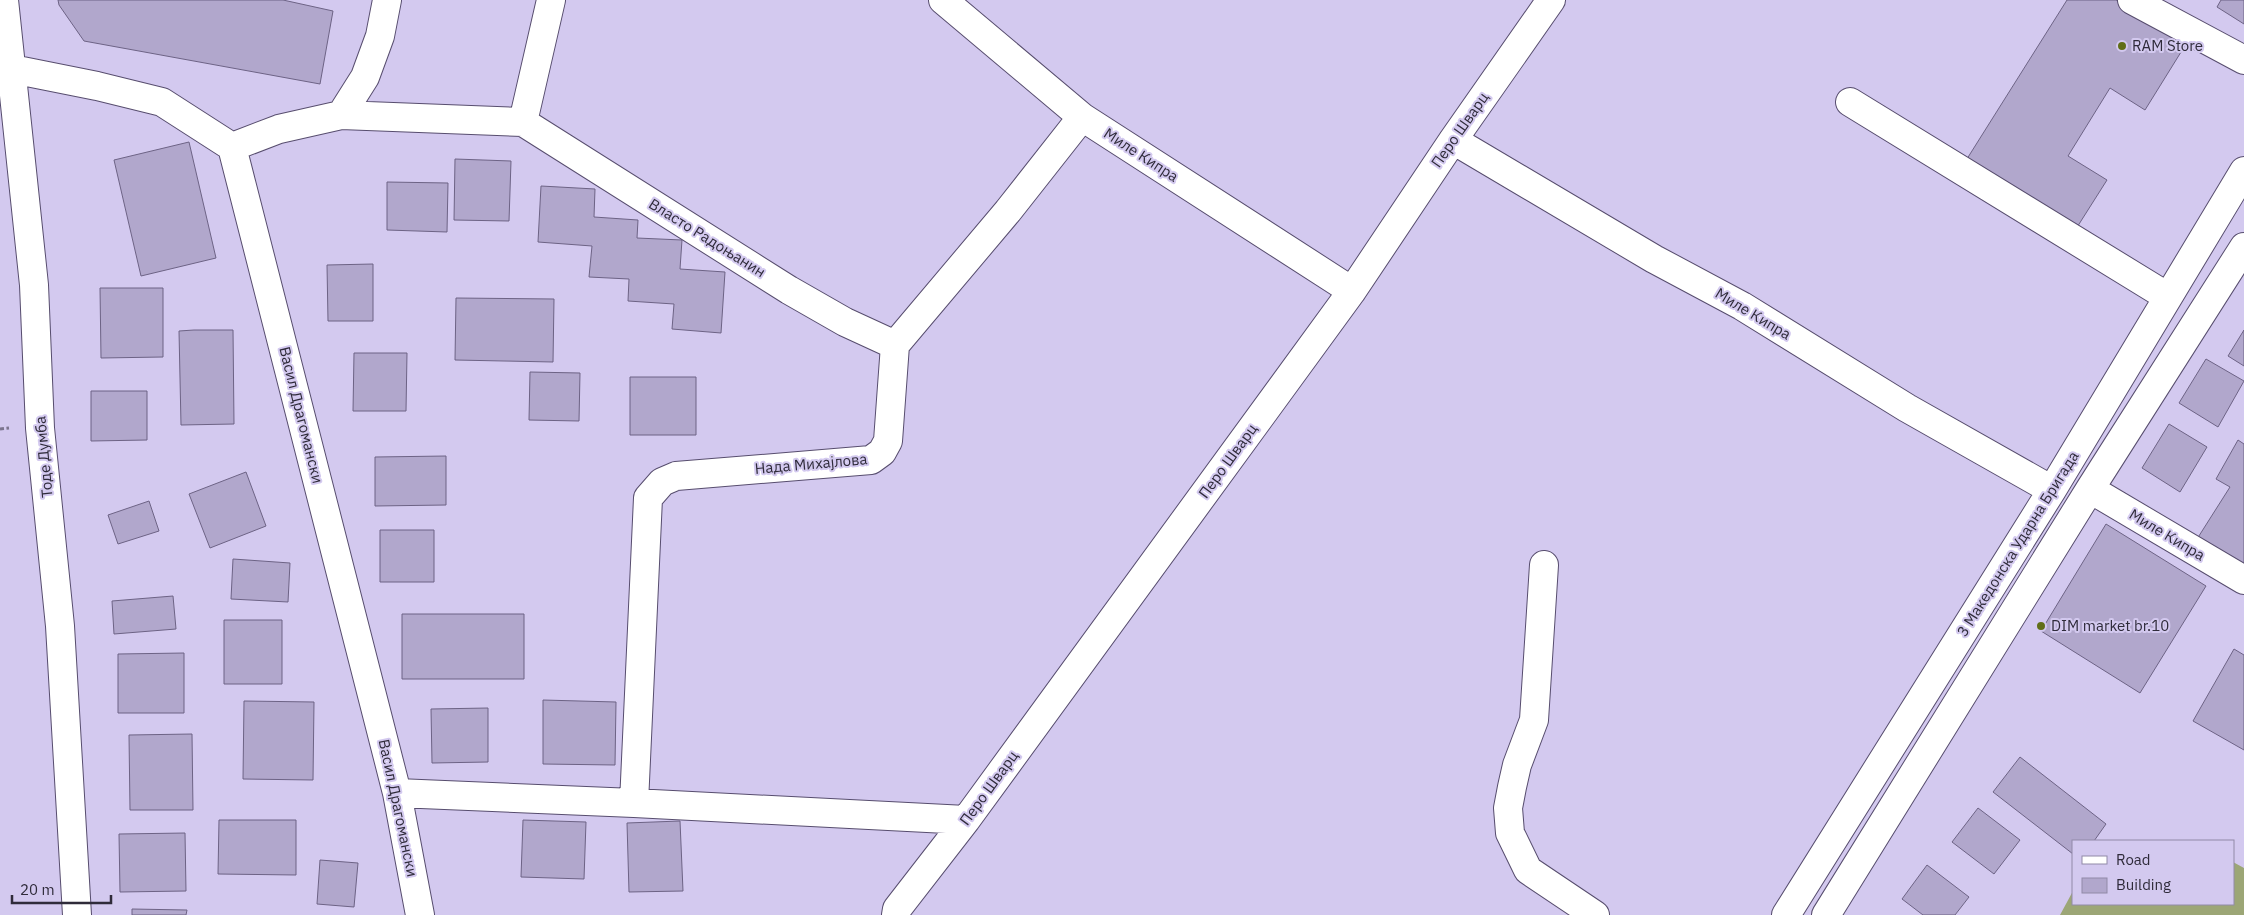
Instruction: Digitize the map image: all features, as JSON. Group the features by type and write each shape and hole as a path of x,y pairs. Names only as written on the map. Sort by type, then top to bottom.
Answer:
{"street":[{"name":"Тоде Думба","path":"4,0 34,285 40,428 60,626 77,915"},
{"path":"341,115 365,77 380,36 387,0"},
{"path":"12,69 97,86 162,102 232,147 279,129 341,115 523,122 551,0"},
{"name":"Миле Кипра","path":"943,0 1082,117 1352,291"},
{"name":"Перо Шварц","path":"896,915 897,909 966,820 1352,291 1452,140 1551,0"},
{"path":"2132,0 2244,60"},
{"path":"1850,102 2168,297"},
{"path":"895,346 1008,211 1082,117"},
{"name":"Власто Радоњанин","path":"523,122 789,290 846,322 895,346"},
{"name":"Миле Кипра","path":"1452,140 1654,259 1742,306 1907,408 2052,490"},
{"name":"Васил Драгомански","path":"232,147 397,793 420,915"},
{"name":"3 Македонска Ударна Бригада","path":"1786,915 2052,490 2244,171"},
{"path":"1826,915 2090,489 2244,247"},
{"name":"Нада Михајлова","path":"634,803 648,498 662,482 676,476 871,460 882,452 888,441 895,346"},
{"name":"Миле Кипра","path":"2090,489 2244,580"},
{"path":"1544,565 1534,720 1517,765 1512,788 1508,808 1510,834 1528,870 1595,915"},
{"path":"397,793 966,820"}],"green space":[{"path":"2234,863 2244,868 2244,915 2060,915 2072,893 2072,905 2234,905"}],"building":[{"path":"58,0 283,0 333,11 320,84 84,41 59,5"},
{"path":"2067,0 2116,0 2186,44 2145,110 2110,88 2068,156 2107,180 2074,232 1965,162"},
{"path":"2221,0 2244,0 2244,24 2217,7"},
{"path":"189,142 216,258 141,276 114,160"},
{"path":"455,159 511,161 509,221 454,220"},
{"path":"387,182 448,183 447,232 387,230"},
{"path":"541,186 595,189 594,217 638,220 637,238 682,240 680,269 725,272 721,333 672,329 674,304 628,301 629,279 589,277 592,246 538,242"},
{"path":"373,264 373,321 328,321 327,265"},
{"path":"100,288 163,288 163,357 101,358"},
{"path":"456,298 554,299 553,362 455,360"},
{"path":"233,330 234,424 181,425 179,331"},
{"path":"2244,330 2244,366 2228,356"},
{"path":"354,353 407,353 406,411 353,411"},
{"path":"2206,359 2244,381 2218,427 2179,403"},
{"path":"530,372 580,373 579,421 529,420"},
{"path":"630,377 696,377 696,435 630,435"},
{"path":"91,391 147,391 147,440 91,441"},
{"path":"2169,424 2207,447 2180,492 2142,468"},
{"path":"2238,440 2244,444 2244,567 2197,539 2230,487 2216,479"},
{"path":"446,456 446,505 375,506 375,457"},
{"path":"246,472 266,526 210,548 189,494"},
{"path":"149,501 159,531 118,544 108,515"},
{"path":"2106,524 2206,586 2140,693 2041,631"},
{"path":"380,530 434,530 434,582 380,582"},
{"path":"233,559 290,563 288,602 231,599"},
{"path":"173,596 176,629 114,634 112,601"},
{"path":"402,614 524,614 524,679 402,679"},
{"path":"224,620 282,620 282,684 224,684"},
{"path":"2234,649 2244,655 2244,750 2193,721"},
{"path":"184,653 184,713 118,713 118,654"},
{"path":"543,700 616,702 615,765 543,764"},
{"path":"244,701 314,702 313,780 243,779"},
{"path":"488,708 488,762 432,763 431,709"},
{"path":"192,734 193,810 130,810 129,735"},
{"path":"2020,757 2106,824 2095,840 2072,840 2072,853 1993,792"},
{"path":"1978,808 2020,840 1994,874 1952,842"},
{"path":"219,820 296,820 296,875 218,874"},
{"path":"523,820 586,822 584,879 521,877"},
{"path":"680,821 683,891 629,892 627,823"},
{"path":"185,833 186,891 120,892 119,834"},
{"path":"320,860 358,863 354,907 317,904"},
{"path":"1927,865 1969,897 1955,915 1923,915 1902,899"},
{"path":"132,909 187,910 186,915 132,915"}],"place":[{"name":"RAM Store","path":"2122,46"},
{"name":"DIM market br.10","path":"2041,626"}]}
